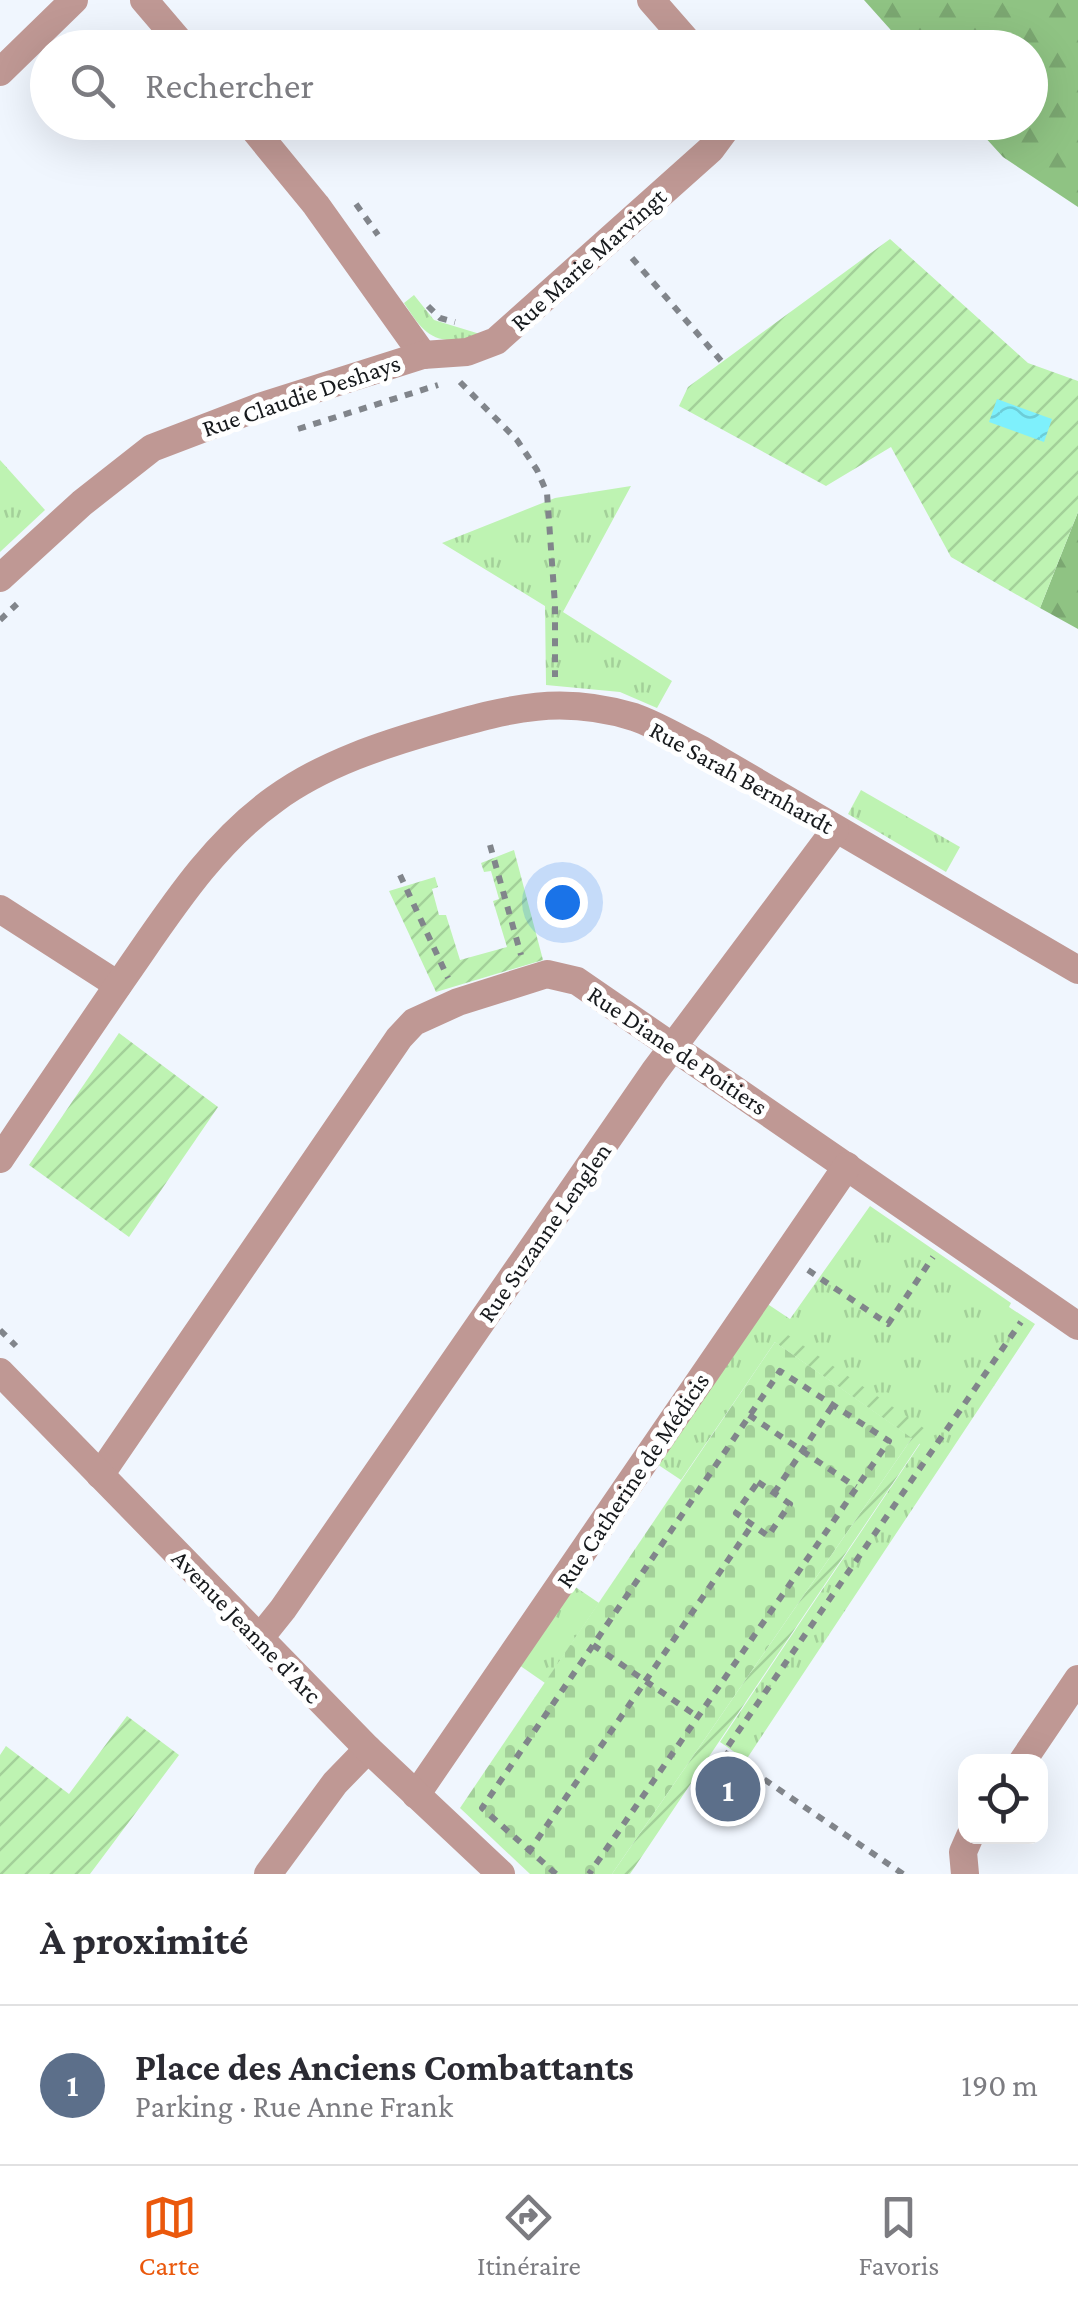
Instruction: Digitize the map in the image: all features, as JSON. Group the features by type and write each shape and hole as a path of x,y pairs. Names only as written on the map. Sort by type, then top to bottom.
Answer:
{"street":[{"path":"43,30 74,0"},
{"path":"144,0 170,30"},
{"path":"652,0 677,30"},
{"path":"0,72 30,43"},
{"name":"Rue Claudie Deshays","path":"0,578 82,503 152,448 258,407 423,354 316,205 263,140"},
{"name":"Rue Marie Marvingt","path":"423,354 466,352 496,341 718,140"},
{"name":"Rue Sarah Bernhardt","path":"0,1158 197,874 249,820 309,777 411,736 496,712 579,704 636,718 702,750 1078,970"},
{"name":"Rue Suzanne Lenglen","path":"259,1638 283,1609 673,1046 836,830"},
{"path":"0,908 118,985"},
{"name":"Rue Diane de Poitiers","path":"100,1475 399,1038 414,1022 458,1002 547,974 576,982 673,1046 1078,1326"},
{"name":"Rue Catherine de Médicis","path":"416,1795 847,1166"},
{"name":"Avenue Jeanne d'Arc","path":"1,1377 368,1749 416,1795 510,1869"},
{"path":"1027,1754 1078,1678"},
{"path":"268,1874 335,1784 368,1749"},
{"path":"964,1874 966,1844"}],"path":[{"path":"350,196 386,246"},
{"path":"613,237 723,363"},
{"path":"420,294 440,318 483,330 496,341"},
{"path":"289,432 457,380 472,370"},
{"path":"457,380 516,440 538,470 548,493 555,605 555,704"},
{"path":"0,620 25,597"},
{"path":"490,846 528,980"},
{"path":"400,875 458,1002"},
{"path":"786,1256 888,1324 948,1236"},
{"path":"903,1874 724,1752 1037,1298"},
{"path":"556,1874 482,1808 780,1370 889,1441 590,1874"},
{"path":"774,1492 833,1405"},
{"path":"750,1415 856,1488"},
{"path":"758,1482 774,1492 790,1504 768,1536 736,1514 758,1482"},
{"path":"510,1869 529,1852 752,1525"},
{"path":"593,1645 698,1717"}],"green space":[{"path":"864,0 1078,0 1078,207 1003,157 988,140 1048,140 1048,30 891,30"},
{"path":"890,239 1028,363 1078,381 1078,512 1040,608 951,557 891,447 826,486 679,406 688,387"},
{"path":"414,295 434,320 480,334 460,340 431,335 404,303"},
{"path":"0,460 45,510 0,552"},
{"path":"631,486 563,612 672,681 657,708 620,692 546,685 545,606 442,543 555,498"},
{"path":"1078,512 1078,629 1040,608"},
{"path":"861,790 960,847 946,872 848,814"},
{"path":"514,850 543,960 436,992 389,891 435,877 438,887 432,889 439,915 446,915 460,960 507,947 493,901 499,899 491,871 484,872 481,863"},
{"path":"119,1033 218,1107 129,1237 29,1165"},
{"path":"870,1206 1011,1303 1009,1307 1035,1324 746,1760 720,1742 920,1444 775,1342 681,1480 657,1464 766,1303 790,1319"},
{"path":"782,1331 928,1431 630,1874 612,1874 912,1438 775,1342"},
{"path":"775,1342 912,1438 612,1874 530,1874 460,1808"},
{"path":"574,1586 599,1603 545,1683 519,1665"},
{"path":"127,1716 179,1755 90,1874 0,1874 0,1755 6,1746 69,1794"}],"water":[{"path":"997,399 1052,419 1044,442 989,422"}],"place":[{"name":"Place des Anciens Combattants","path":"728,1789"}]}
